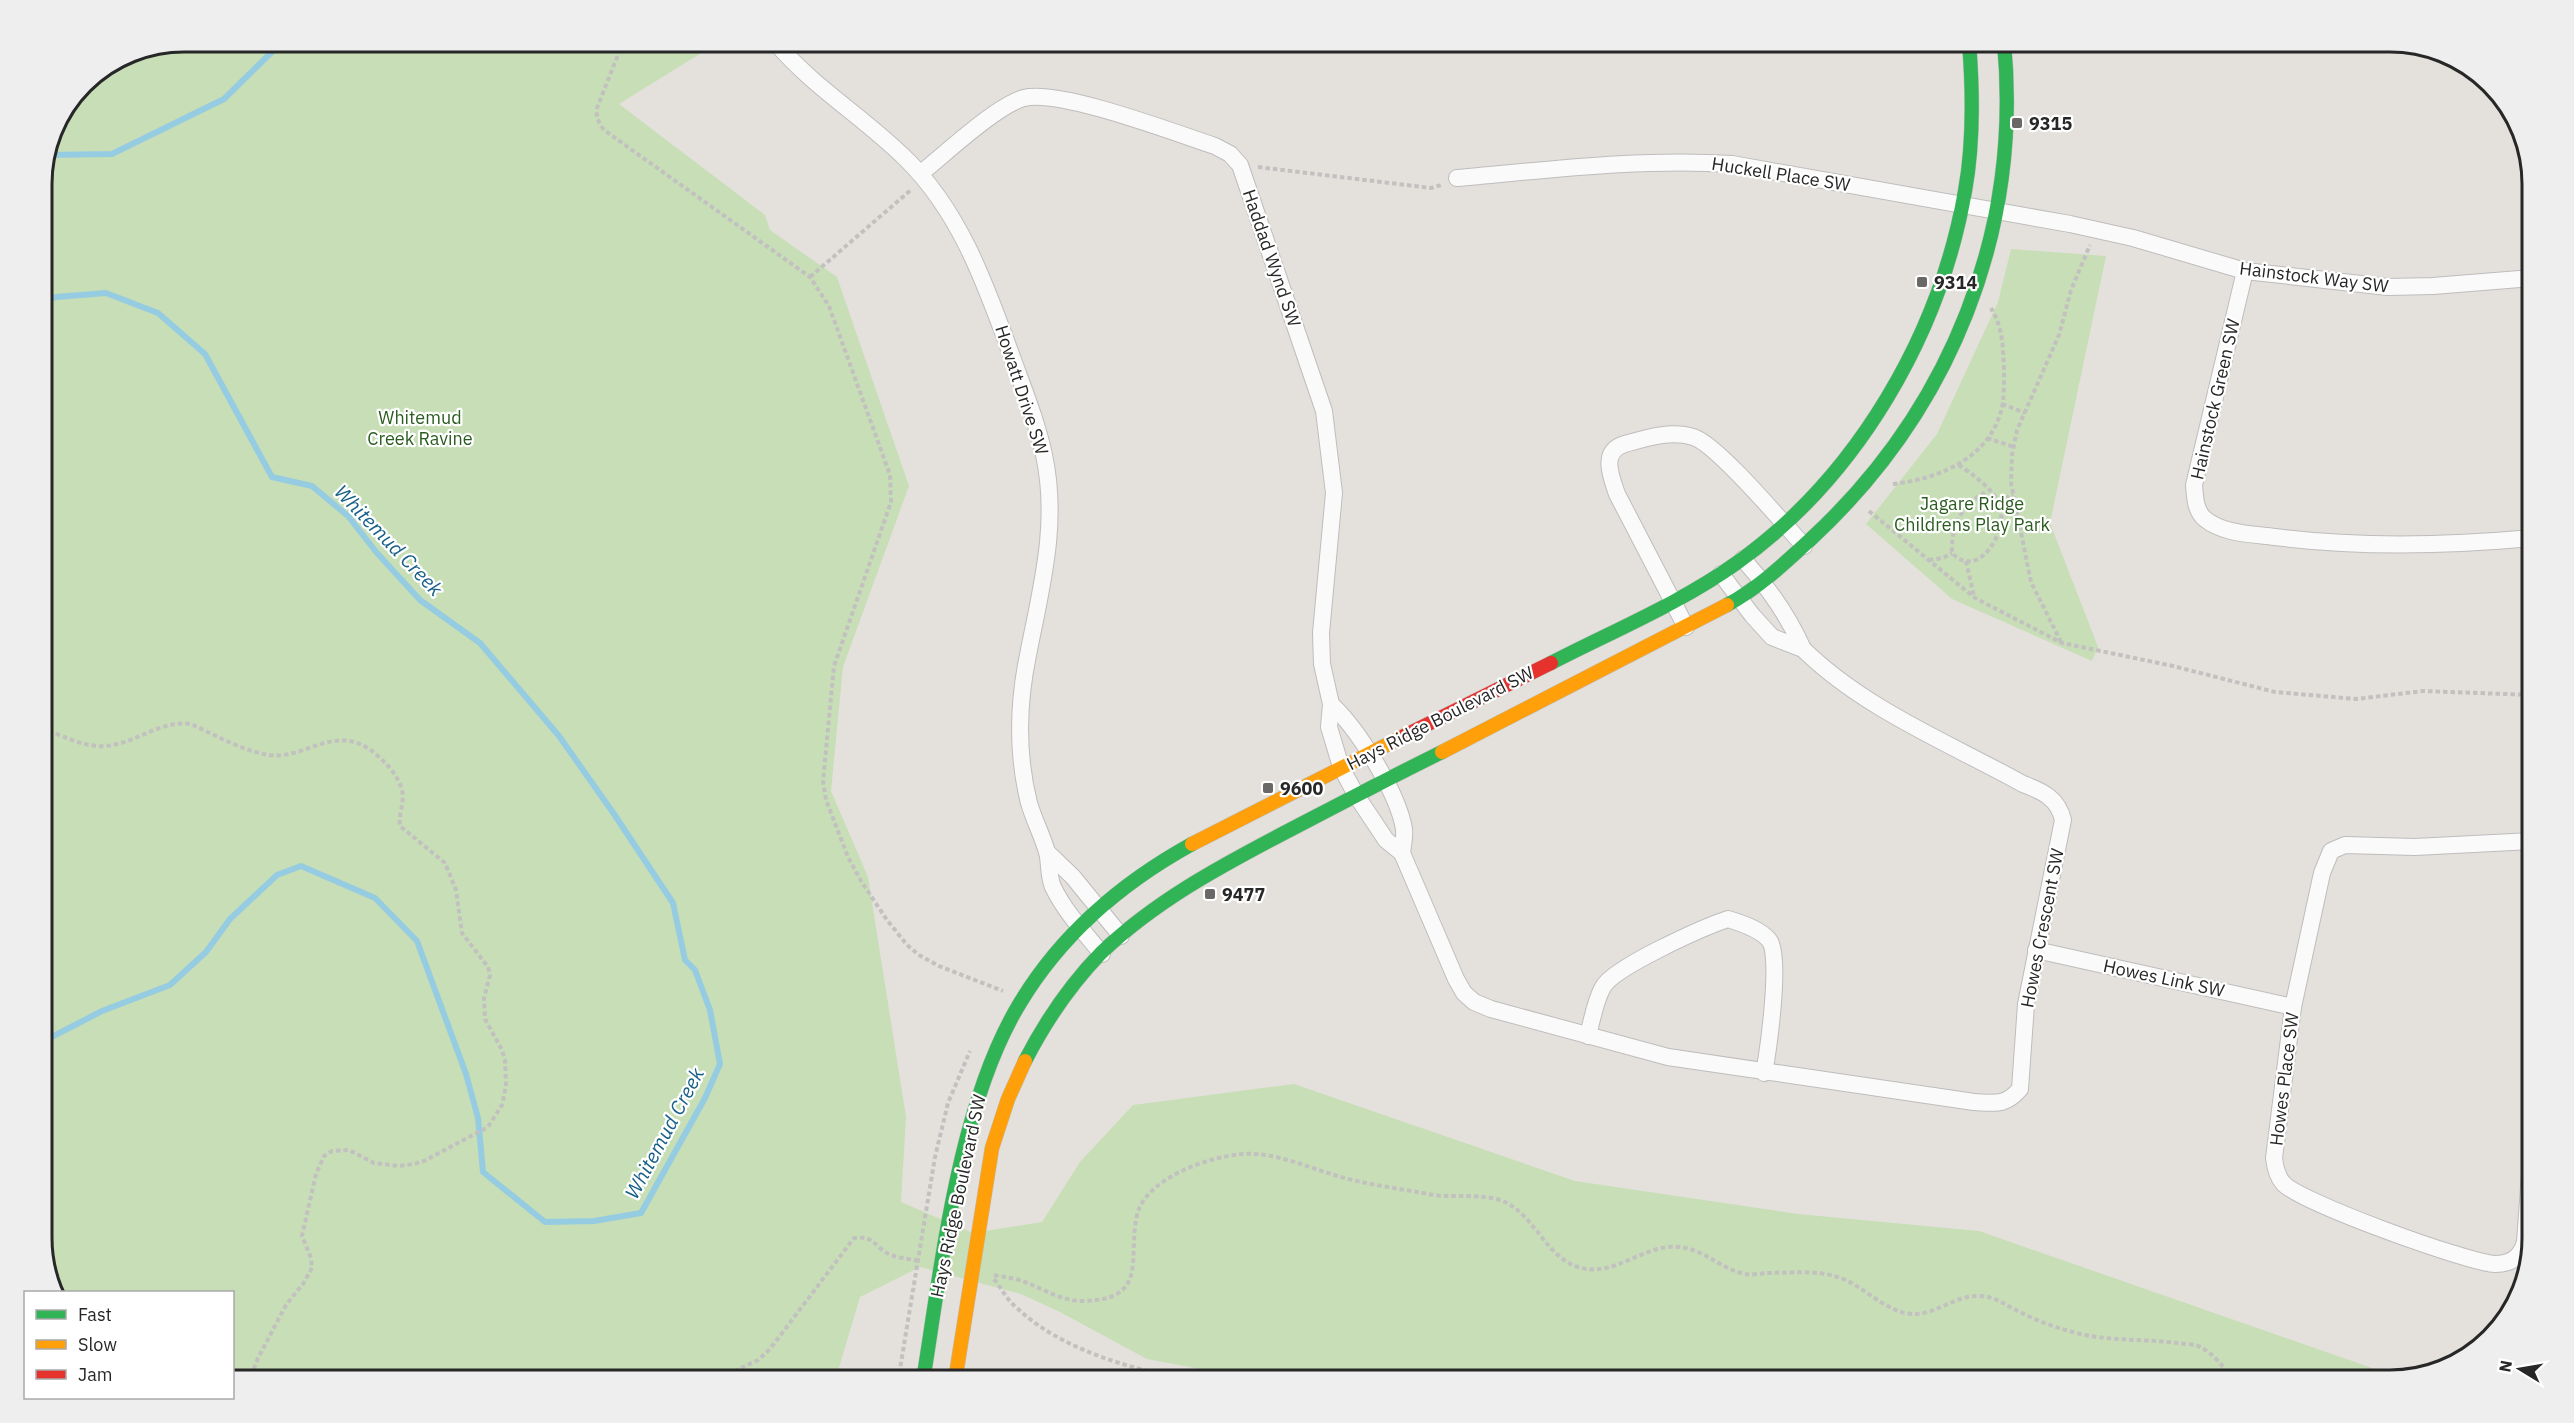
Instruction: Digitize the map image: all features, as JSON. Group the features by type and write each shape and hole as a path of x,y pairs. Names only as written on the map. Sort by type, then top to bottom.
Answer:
{"street":[{"name":"Hays Ridge Boulevard SW","path":"925,1370 961,1166 982,1085 1001,1039 1021,1000 1047,964 1099,909 1144,873 1174,854 1341,767 1673,601 1721,574 1743,559 1783,524 1828,480 1884,405 1906,365 1944,280 1964,206 1971,159 1973,77 1970,52"},
{"name":"Hays Ridge Boulevard SW","path":"958,1370 988,1169 999,1121 1017,1077 1038,1037 1079,978 1102,954 1160,903 1192,882 1739,598 1764,582 1860,490 1906,432 1952,351 1966,318 1980,275 2004,166 2007,117 2004,52"},
{"name":"Howatt Drive SW","path":"785,53 811,80 896,149 923,176 953,219 980,272 1038,428 1049,487 1050,539 1023,681 1020,732 1024,781 1047,852 1051,884 1080,927 1102,954"},
{"name":"Haddad Wynd SW","path":"923,176 1002,108 1024,98 1038,96 1065,99 1215,146 1230,154 1240,165 1326,422 1334,493 1321,633 1322,664 1331,704 1329,727 1341,767"},
{"name":"Huckell Place SW","path":"1457,178 1618,163 1693,161 1765,168 1995,212"},
{"name":"Hainstock Way SW","path":"1995,212 2096,230 2245,271 2388,286 2433,286 2521,279"},
{"name":"Hainstock Green SW","path":"2245,271 2194,485 2195,503 2203,518 2236,532 2327,543 2397,546 2521,539"},
{"path":"1686,627 1617,494 1608,472 1610,455 1619,446 1646,438 1672,434 1694,437 1713,448 1804,546"},
{"path":"1743,559 1764,582 1791,622 1803,649"},
{"path":"1721,574 1772,637 1803,649"},
{"name":"Howes Crescent SW","path":"1341,767 1356,795 1386,840 1402,853 1464,993 1474,1002 1491,1009 1668,1057 1764,1073 1974,1102 1998,1104 2011,1100 2020,1089 2026,1004 2062,820 2060,808 2042,791 2023,784 1861,694 1825,671 1803,649"},
{"name":"Haddad Wynd SW","path":"1331,704 1346,718 1385,780 1396,802 1404,830 1402,853"},
{"name":"Howes Place SW","path":"2520,1255 2511,1261 2496,1264 2387,1232 2284,1185 2276,1172 2274,1158 2293,1006 2322,873 2331,851 2345,845 2415,847 2522,841"},
{"name":"Howatt Drive SW","path":"1047,852 1073,877 1122,936"},
{"path":"1588,1036 1603,985 1614,974 1704,928 1728,919 1757,931 1769,939 1774,949 1771,1019 1764,1073"},
{"name":"Howes Link SW","path":"2036,950 2293,1006"}],"path":[{"path":"619,53 597,108 596,115 604,130 810,277 830,306 890,475 891,502 834,666 823,781 826,800 848,857 861,881 887,921 907,945 939,966 1003,991"},
{"path":"1240,165 1431,188 1457,178"},
{"path":"810,277 923,176"},
{"path":"2062,643 2031,582 2011,474 2017,430 2059,335 2072,290 2096,230"},
{"path":"1890,484 1933,477 1959,465 1987,438 1998,419 2002,404 2003,346 2000,325 1988,305"},
{"path":"2002,404 2025,413"},
{"path":"1987,438 2014,447"},
{"path":"1959,465 1973,474 1988,490 1999,503 2000,518 1997,537 1990,549 1979,558 1958,560 1952,553 1955,525 1962,510 1988,490"},
{"path":"1999,503 2013,494"},
{"path":"1869,511 1975,598 2062,643 2174,666 2275,692 2356,699 2423,691 2521,695"},
{"path":"1928,560 1943,558 1952,553"},
{"path":"1966,561 1975,598"},
{"path":"53,732 104,746 128,741 155,728 178,722 191,724 268,755 328,741 356,742 369,748 391,768 401,789 404,801 400,826 445,863 456,890 462,933 488,967 490,975 484,998 485,1019 502,1050 506,1074 502,1106 488,1127 424,1161 408,1165 387,1165 374,1163 355,1152 343,1150 332,1151 324,1156 316,1174 302,1236 311,1257 312,1268 303,1284 286,1305 253,1370"},
{"path":"1151,1370 1104,1357 1055,1338 1017,1309 989,1275 1018,1280 1068,1300 1087,1301 1117,1295 1126,1288 1131,1276 1135,1256 1137,1213 1144,1201 1165,1181 1188,1167 1213,1159 1243,1154 1269,1155 1350,1180 1443,1197 1494,1198 1510,1204 1556,1252 1574,1266 1592,1270 1616,1265 1655,1248 1675,1246 1696,1249 1745,1274 1803,1272 1840,1278 1887,1306 1905,1313 1925,1315 1961,1299 1977,1296 1996,1298 2048,1325 2083,1335 2197,1346 2226,1370"},
{"path":"736,1370 758,1359 770,1349 854,1238 864,1236 872,1239 882,1250 893,1256 942,1265"}],"green space":[{"name":"Whitemud Creek Ravine","path":"176,53 702,53 619,104 765,215 770,230 837,277 909,486 843,667 831,791 868,877 906,1117 901,1202 973,1233 1042,1222 1080,1162 1133,1105 1294,1084 1575,1181 1798,1214 1979,1231 2378,1370 1205,1370 1147,1359 1060,1312 1021,1294 920,1267 860,1297 838,1370 234,1370 234,1291 63,1291 59,1281 53,1247 53,176 59,142 75,111 97,85 118,70 150,57"},
{"name":"Jagare Ridge Childrens Play Park","path":"2011,249 2106,256 2050,523 2098,647 2092,661 1952,599 1866,524 1937,434 1998,302"}],"waterway":[{"name":"Whitemud Creek","path":"56,155 112,154 224,99 271,53"},
{"name":"Whitemud Creek","path":"53,298 106,293 158,313 205,354 272,477 312,486 348,516 377,553 420,600 480,643 559,736 673,903 685,960 695,970 710,1010 720,1064 705,1098 641,1213 594,1221 545,1222 483,1172 478,1118 466,1074 417,941 375,898 301,866 277,875 230,919 206,952 170,985 102,1011 53,1036"}],"traffic: fast":[{"path":"1551,663 1670,604 1738,562 1781,527 1821,488 1856,445 1887,398 1914,349 1936,297 1953,244 1965,191 1970,154 1972,98 1970,52"},
{"path":"1727,605 1782,565 1812,538 1861,487 1903,433 1939,374 1967,312 1988,248 2001,181 2007,112 2004,52"},
{"path":"1025,1061 1050,1018 1079,978 1101,953 1143,918 1188,887 1235,859 1442,752"},
{"path":"925,1370 955,1186 981,1089 999,1044 1036,978 1074,933 1118,893 1166,859 1192,844"}],"traffic: slow":[{"path":"1442,752 1727,605"},
{"path":"1192,844 1404,736"},
{"path":"957,1370 992,1148 1008,1099 1025,1061"}],"traffic: jam":[{"path":"1404,736 1551,663"}],"place":[{"name":"9315","path":"2017,123"},
{"name":"9314","path":"1922,282"},
{"name":"9600","path":"1268,788"},
{"name":"9477","path":"1210,894"}]}
